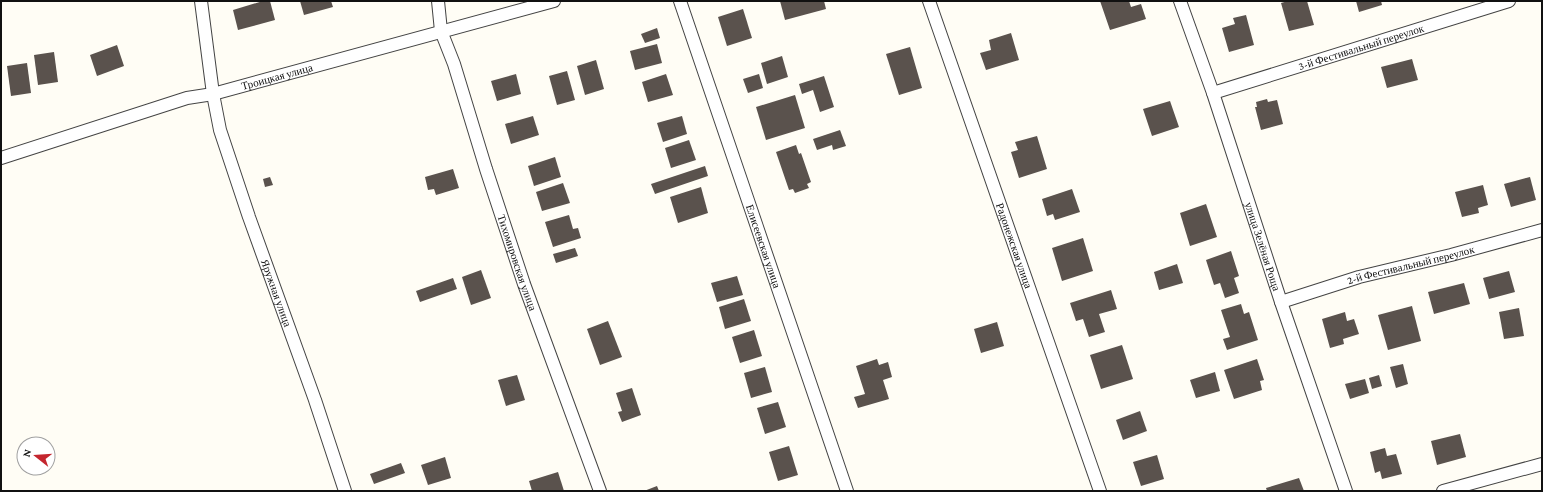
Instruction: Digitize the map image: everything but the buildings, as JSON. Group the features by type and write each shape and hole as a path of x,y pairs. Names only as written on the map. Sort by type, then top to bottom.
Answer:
{"street":[{"name":"Яружная улица","path":"201,1 213,94 220,130 246,210 315,400 345,491"},
{"name":"Тихомировская улица","path":"438,1 442,31 454,64 486,169 522,277 600,491"},
{"name":"Троицкая улица","path":"1,158 187,98 213,94 554,1"},
{"name":"Елисеевская улица","path":"680,1 847,491"},
{"name":"Радонежская улица","path":"929,1 1100,491"},
{"name":"улица Зелёная Роща","path":"1180,1 1213,93 1281,302 1346,491"},
{"name":"3-й Фестивальный переулок","path":"1213,93 1509,1"},
{"name":"2-й Фестивальный переулок","path":"1281,302 1359,277 1451,255 1542,230"},
{"path":"1442,491 1542,464"}]}
